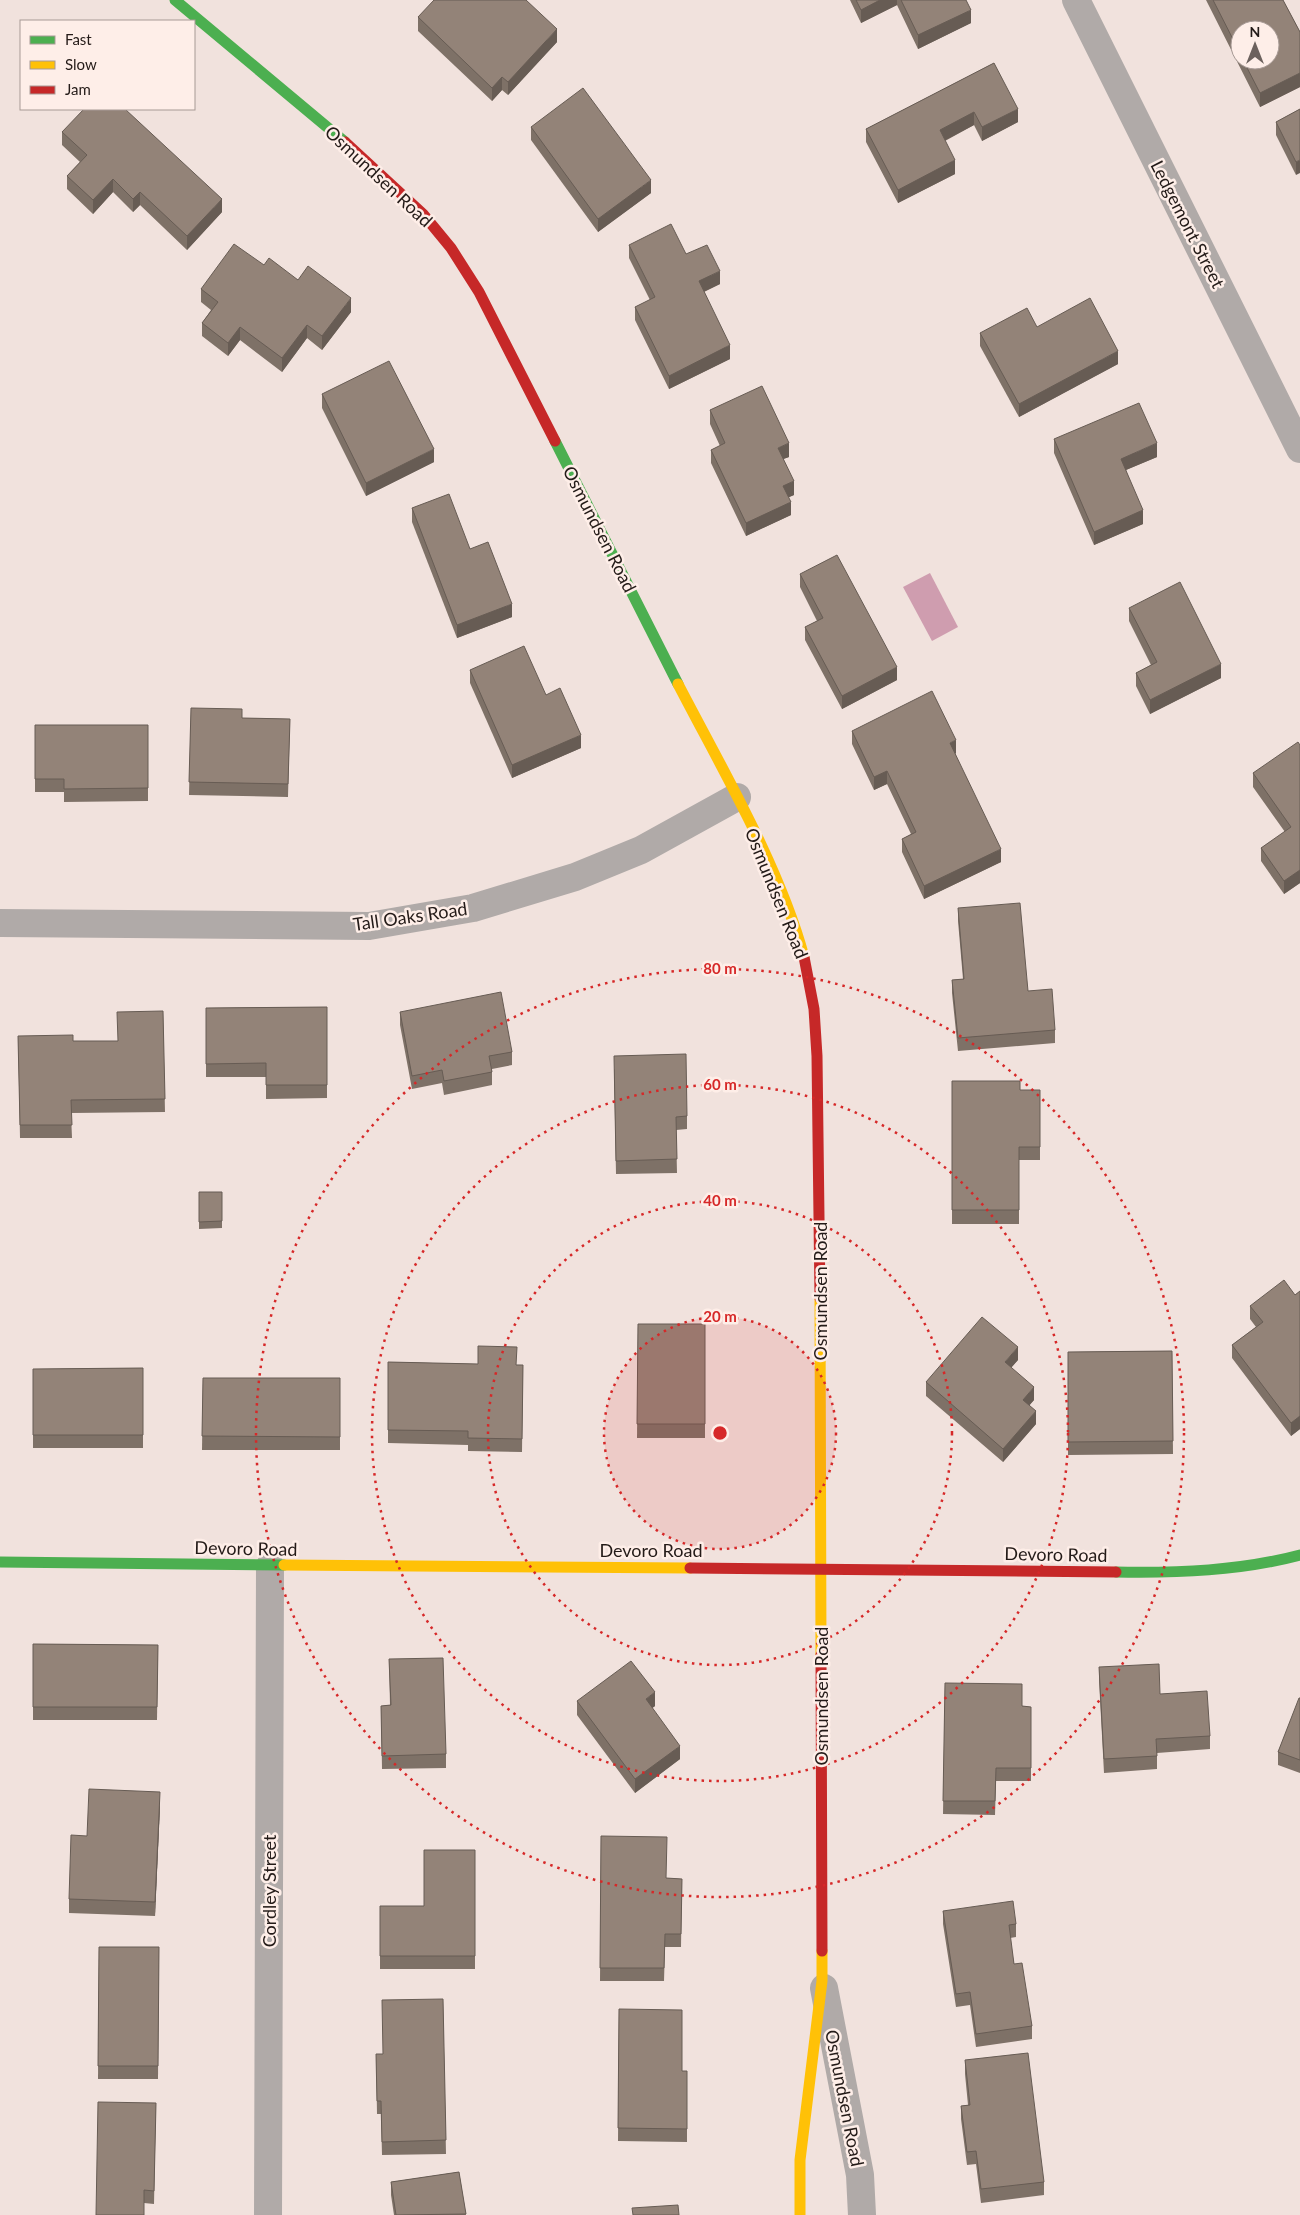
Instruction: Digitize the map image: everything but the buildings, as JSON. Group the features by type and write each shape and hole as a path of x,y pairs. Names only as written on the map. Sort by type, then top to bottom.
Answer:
{"street":[{"name":"Osmundsen Road","path":"175,0 344,141 423,214 451,248 484,300 737,797 790,917 806,962 815,1013 819,1149 822,1981 800,2160 800,2215"},
{"name":"Ledgemont Street","path":"1076,0 1300,449"},
{"name":"Tall Oaks Road","path":"0,923 369,926 473,908 575,877 641,850 737,797"},
{"name":"Devoro Road","path":"0,1562 270,1566 820,1568 1177,1573 1267,1564 1300,1555"},
{"name":"Cordley Street","path":"268,2215 270,1566"},
{"name":"Osmundsen Road","path":"822,1981 860,2175 862,2215"}],"shaded area":[{"path":"930,573 958,627 932,641 903,587"}],"traffic: fast":[{"path":"175,0 345,142"},
{"path":"555,441 678,684"},
{"path":"1116,1572 1162,1572 1232,1568 1300,1555"},
{"path":"0,1562 284,1565"}],"traffic: slow":[{"path":"678,684 731,783 765,853 780,887 804,957"},
{"path":"820,1298 821,1655"},
{"path":"284,1565 690,1568"},
{"path":"800,2215 800,2160 822,1981 822,1951"}],"traffic: jam":[{"path":"345,142 423,214 451,248 479,292 555,441"},
{"path":"804,957 814,1009 817,1056 820,1298"},
{"path":"690,1568 1116,1572"},
{"path":"821,1655 822,1951"}]}
